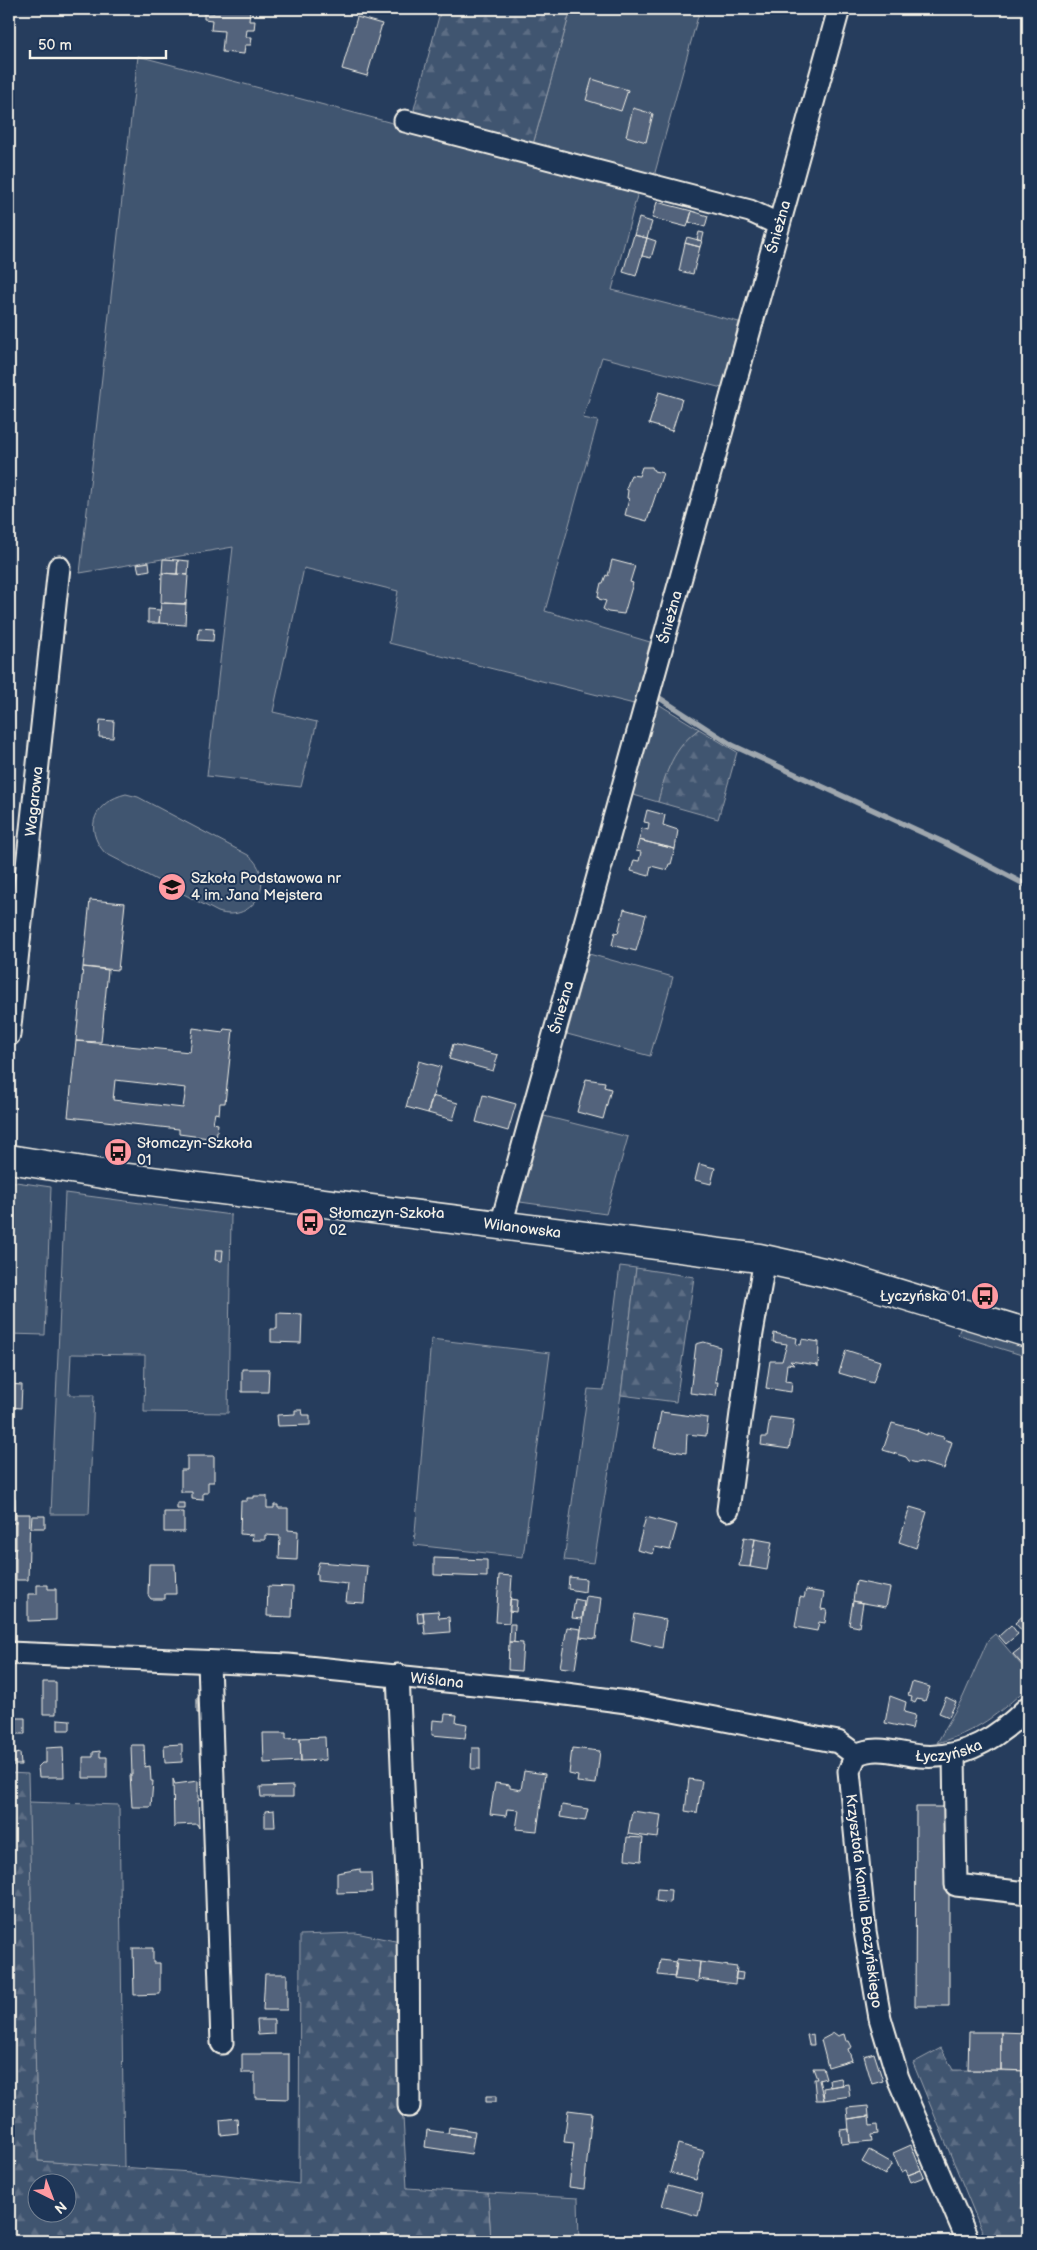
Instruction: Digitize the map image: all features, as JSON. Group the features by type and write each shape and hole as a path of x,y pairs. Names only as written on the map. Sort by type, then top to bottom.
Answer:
{"main road":[{"name":"Wilanowska","path":"9,1159 136,1179 765,1259 841,1276 1028,1333"}],"street":[{"name":"Śnieżna","path":"501,1225 839,9"},
{"path":"405,121 750,211 778,224"},
{"name":"Wagarowa","path":"9,1035 59,567"},
{"path":"728,1510 751,1339 765,1259"},
{"name":"Wiślana","path":"9,1654 288,1665 398,1675 642,1704 838,1742 856,1755"},
{"path":"210,1662 222,2044"},
{"path":"398,1675 408,1898 409,2106"},
{"name":"Łyczyńska","path":"856,1755 873,1749 921,1756 954,1754 982,1744 1028,1707"},
{"path":"954,1754 956,1885 1028,1893"},
{"name":"Krzysztofa Kamila Baczyńskiego","path":"856,1755 849,1771 849,1781 865,1931 880,2018 898,2078 968,2241"}],"green space":[{"path":"441,9 571,9 532,148 417,116 414,109"},
{"path":"571,9 700,9 654,176 532,148"},
{"path":"138,56 639,188 612,290 739,322 722,388 602,357 583,418 598,421 545,611 650,642 634,704 389,643 398,591 304,568 273,712 317,722 301,787 207,776 233,547 80,573"},
{"path":"655,702 699,729 683,744 677,753 664,781 658,802 630,794"},
{"path":"699,729 737,752 718,819 658,802 667,771 677,752 690,736"},
{"path":"126,794 138,797 248,855 257,865 261,876 261,887 258,897 252,906 243,912 231,914 218,912 105,853 94,834 96,816 107,803 116,797"},
{"path":"589,954 673,977 650,1056 567,1034"},
{"path":"544,1116 628,1137 606,1214 520,1202"},
{"path":"9,1181 51,1187 45,1335 9,1334"},
{"path":"65,1193 231,1215 228,1413 144,1412 145,1355 71,1354 69,1395 94,1395 89,1514 51,1514"},
{"path":"620,1266 636,1268 621,1395 594,1563 564,1560 588,1389 604,1390"},
{"path":"636,1268 694,1277 676,1402 621,1395"},
{"path":"963,1322 1028,1343 1028,1357 960,1336 958,1334"},
{"path":"431,1339 550,1353 523,1557 414,1545"},
{"path":"995,1634 1028,1673 1028,1687 986,1721 964,1733 937,1743 963,1697 988,1640"},
{"path":"9,1773 28,1774 38,2161 218,2174 299,2184 300,1935 356,1933 400,1942 403,2117 407,2188 488,2193 491,2241 9,2241"},
{"path":"28,1802 119,1805 124,2168 38,2161"},
{"path":"941,2048 953,2070 1028,2071 1028,2241 986,2241 913,2063"},
{"path":"488,2193 578,2198 579,2241 491,2241"}],"building":[{"path":"215,9 250,10 249,21 255,21 254,30 247,30 246,37 252,37 251,45 245,45 244,54 222,52 224,31 211,30 212,20 204,19 204,12 214,13"},
{"path":"357,17 382,24 367,76 342,69"},
{"path":"592,79 628,90 621,111 586,100"},
{"path":"633,108 653,114 646,142 626,136"},
{"path":"657,202 692,211 687,227 652,218"},
{"path":"692,211 708,216 705,227 689,222"},
{"path":"639,218 652,222 647,238 634,235"},
{"path":"699,232 704,233 702,241 697,240"},
{"path":"634,235 647,238 636,276 623,272"},
{"path":"687,237 702,241 700,247 685,243"},
{"path":"647,238 656,241 651,258 642,256"},
{"path":"685,243 700,247 693,274 679,271"},
{"path":"659,392 682,399 672,431 649,424"},
{"path":"642,467 652,467 654,471 663,473 647,521 625,515 629,499 627,498 628,490 626,489 631,475 639,476"},
{"path":"163,559 178,560 177,574 162,573"},
{"path":"178,560 189,561 188,575 177,574"},
{"path":"612,560 635,566 630,582 633,583 624,614 608,612 603,609 606,601 599,599 598,596 601,583 603,583 606,575 608,576"},
{"path":"149,562 150,570 139,572 137,564"},
{"path":"162,573 188,575 186,604 161,603"},
{"path":"161,603 186,604 185,625 159,623"},
{"path":"148,609 160,610 159,623 148,623"},
{"path":"199,628 214,629 213,641 198,640"},
{"path":"100,720 114,721 113,738 99,737"},
{"path":"647,810 665,815 663,825 678,830 675,849 639,840 642,828 648,830 649,823 644,822"},
{"path":"639,840 675,849 671,864 669,864 667,870 651,866 649,876 631,871 634,860 639,861 641,852 636,851"},
{"path":"90,900 125,903 118,970 83,967"},
{"path":"624,909 646,915 636,951 612,945 615,932 618,933"},
{"path":"83,967 108,970 101,1042 76,1041"},
{"path":"193,1028 223,1032 224,1029 233,1030 225,1103 220,1103 219,1114 215,1113 213,1123 218,1124 216,1139 179,1134 179,1129 68,1117 76,1041 190,1052","holes":["115,1080 186,1088 183,1108 113,1100"]},
{"path":"453,1044 498,1055 493,1071 449,1059"},
{"path":"419,1061 441,1067 428,1113 406,1107"},
{"path":"586,1079 605,1082 604,1087 611,1089 603,1119 577,1112"},
{"path":"483,1095 516,1104 508,1131 476,1122"},
{"path":"432,1096 458,1103 453,1120 428,1113"},
{"path":"699,1164 715,1168 711,1184 695,1180"},
{"path":"216,1250 223,1250 222,1261 215,1260"},
{"path":"277,1313 302,1314 301,1343 271,1342 271,1329 277,1329"},
{"path":"774,1333 797,1338 796,1344 801,1345 802,1339 819,1342 818,1367 817,1365 790,1361 794,1365 787,1364 785,1381 792,1382 791,1392 766,1388 770,1361 782,1361 787,1344 773,1342"},
{"path":"704,1342 720,1347 715,1382 718,1382 716,1396 690,1393 696,1344"},
{"path":"846,1350 880,1361 873,1383 839,1373"},
{"path":"242,1369 269,1369 268,1392 242,1392"},
{"path":"9,1384 22,1385 21,1408 9,1407"},
{"path":"295,1410 302,1410 303,1415 310,1415 310,1425 278,1426 277,1415 295,1414"},
{"path":"661,1412 708,1418 706,1436 687,1434 686,1453 654,1448"},
{"path":"770,1417 794,1420 789,1449 761,1445 762,1437 767,1437"},
{"path":"892,1423 918,1430 927,1435 927,1433 944,1437 943,1439 952,1442 944,1469 909,1461 906,1457 883,1450"},
{"path":"187,1456 214,1456 214,1482 208,1482 208,1493 203,1493 203,1500 192,1499 192,1492 181,1492 181,1470 187,1470"},
{"path":"254,1496 267,1496 267,1508 274,1508 274,1505 278,1505 278,1508 288,1508 288,1530 298,1531 297,1560 279,1559 280,1536 265,1535 265,1540 252,1540 253,1535 240,1534 241,1501 247,1501 247,1498 254,1498"},
{"path":"9,1498 15,1498 16,1523 9,1523"},
{"path":"177,1503 185,1503 185,1509 177,1509"},
{"path":"910,1507 927,1512 916,1548 899,1542"},
{"path":"164,1512 184,1512 184,1532 164,1532"},
{"path":"16,1514 30,1514 28,1580 16,1580 16,1557 10,1557 10,1548 16,1548"},
{"path":"32,1516 45,1516 45,1528 31,1528"},
{"path":"646,1517 677,1525 670,1550 655,1547 653,1554 637,1550"},
{"path":"744,1537 755,1539 750,1567 739,1566"},
{"path":"755,1539 772,1542 767,1570 750,1567"},
{"path":"434,1558 487,1560 487,1577 434,1575"},
{"path":"319,1562 367,1566 364,1603 346,1602 348,1584 318,1581 318,1574 316,1574"},
{"path":"149,1564 175,1564 176,1594 165,1594 165,1599 151,1599 148,1595"},
{"path":"499,1575 512,1576 509,1623 496,1622"},
{"path":"569,1577 586,1579 585,1592 568,1589"},
{"path":"856,1581 890,1588 886,1607 853,1601"},
{"path":"37,1585 48,1585 48,1589 56,1589 56,1620 28,1621 28,1594 37,1594"},
{"path":"268,1586 293,1587 292,1617 267,1616"},
{"path":"806,1590 824,1593 821,1609 827,1610 825,1623 819,1622 817,1631 795,1627 800,1597 804,1598"},
{"path":"9,1595 11,1595 11,1616 9,1616"},
{"path":"586,1596 601,1598 596,1639 580,1637"},
{"path":"510,1599 517,1600 516,1612 509,1611"},
{"path":"575,1599 584,1601 582,1619 572,1618"},
{"path":"853,1601 863,1603 859,1627 849,1625"},
{"path":"438,1611 439,1618 449,1617 450,1632 425,1634 423,1612"},
{"path":"1028,1611 1028,1630 1024,1633 1015,1623"},
{"path":"423,1612 424,1622 418,1623 417,1613"},
{"path":"635,1614 666,1620 662,1648 631,1640"},
{"path":"510,1624 515,1624 514,1642 509,1642"},
{"path":"1011,1625 1018,1634 1006,1644 999,1636"},
{"path":"567,1627 581,1629 575,1669 560,1667"},
{"path":"509,1642 523,1643 521,1671 508,1670"},
{"path":"1022,1647 1028,1654 1026,1669 1013,1654"},
{"path":"43,1682 56,1682 56,1714 43,1714"},
{"path":"912,1682 930,1687 925,1701 917,1699 915,1703 911,1701 912,1697 908,1696"},
{"path":"890,1696 906,1702 904,1712 915,1715 912,1729 885,1723"},
{"path":"197,1697 204,1697 204,1713 197,1713"},
{"path":"946,1697 956,1702 949,1717 939,1713"},
{"path":"445,1714 457,1715 456,1722 467,1724 465,1738 432,1735 433,1720 444,1721"},
{"path":"13,1718 25,1718 25,1734 13,1734"},
{"path":"58,1719 70,1720 70,1730 58,1730"},
{"path":"263,1733 286,1733 286,1739 300,1738 301,1761 264,1763"},
{"path":"9,1734 15,1734 15,1754 20,1753 21,1765 9,1765"},
{"path":"325,1737 326,1760 301,1761 300,1738"},
{"path":"182,1744 182,1762 165,1763 164,1745"},
{"path":"131,1745 144,1745 145,1767 150,1766 151,1781 153,1781 151,1807 132,1807"},
{"path":"63,1747 64,1777 39,1777 38,1767 42,1763 46,1763 46,1748"},
{"path":"472,1748 480,1748 480,1769 471,1769"},
{"path":"572,1748 600,1751 596,1784 577,1782 578,1776 569,1774"},
{"path":"100,1751 100,1757 107,1757 107,1778 83,1778 83,1757 93,1757 93,1752"},
{"path":"524,1771 545,1774 537,1831 516,1829 519,1810 507,1809 506,1816 490,1814 495,1783 510,1785 510,1788 521,1790"},
{"path":"173,1779 175,1784 198,1781 198,1798 201,1800 198,1800 199,1828 197,1824 176,1825 174,1828"},
{"path":"689,1779 702,1781 697,1813 685,1811"},
{"path":"293,1786 293,1797 261,1797 260,1787"},
{"path":"562,1805 588,1809 585,1821 560,1817"},
{"path":"916,1807 949,1807 949,2006 915,2006"},
{"path":"274,1810 275,1827 265,1827 265,1811"},
{"path":"632,1811 661,1815 658,1838 628,1834"},
{"path":"627,1837 643,1838 641,1861 625,1859"},
{"path":"360,1869 360,1873 371,1873 372,1892 337,1893 337,1873"},
{"path":"657,1889 671,1890 670,1903 656,1901"},
{"path":"133,1948 153,1948 153,1963 160,1963 160,1994 134,1995"},
{"path":"677,1959 700,1962 698,1982 674,1979"},
{"path":"660,1960 677,1962 675,1977 658,1975"},
{"path":"700,1962 737,1967 735,1984 698,1979"},
{"path":"736,1972 743,1973 742,1980 735,1979"},
{"path":"265,1974 287,1974 287,2010 263,2010"},
{"path":"257,2020 274,2020 274,2034 258,2035"},
{"path":"969,2032 1001,2032 1001,2070 968,2070"},
{"path":"1001,2032 1028,2033 1028,2071 1001,2070"},
{"path":"834,2033 838,2036 844,2034 846,2041 849,2041 852,2047 848,2049 852,2060 828,2067 821,2040"},
{"path":"813,2034 814,2045 809,2045 807,2035"},
{"path":"874,2053 883,2081 872,2084 864,2056"},
{"path":"242,2054 289,2054 289,2099 255,2098 255,2073 242,2073"},
{"path":"813,2068 823,2068 826,2078 819,2080 824,2100 816,2100 814,2079 817,2079"},
{"path":"841,2078 843,2085 830,2087 829,2080"},
{"path":"848,2084 850,2096 824,2100 823,2088"},
{"path":"486,2096 496,2096 496,2102 486,2102"},
{"path":"868,2106 869,2116 848,2119 847,2108"},
{"path":"568,2110 592,2113 584,2189 569,2187 574,2143 564,2142"},
{"path":"869,2116 870,2126 877,2125 878,2134 871,2135 872,2141 850,2143 848,2119"},
{"path":"237,2118 238,2133 221,2135 220,2120"},
{"path":"449,2127 475,2131 474,2137 448,2133"},
{"path":"849,2129 850,2143 842,2144 840,2130"},
{"path":"427,2130 474,2137 471,2154 425,2147"},
{"path":"678,2144 704,2151 696,2180 670,2173"},
{"path":"911,2145 921,2170 908,2175 906,2170 901,2172 893,2153"},
{"path":"869,2150 892,2163 885,2175 862,2162"},
{"path":"921,2170 924,2177 911,2182 908,2175"},
{"path":"668,2185 703,2194 698,2216 662,2206"}],"waterway":[{"path":"658,697 732,745 945,843 1028,886"}],"place":[{"name":"Szkoła Podstawowa nr 4 im. Jana Mejstera","path":"172,887"},
{"name":"Słomczyn-Szkoła 01","path":"118,1152"},
{"name":"Słomczyn-Szkoła 02","path":"310,1222"},
{"name":"Łyczyńska 01","path":"985,1296"}]}
